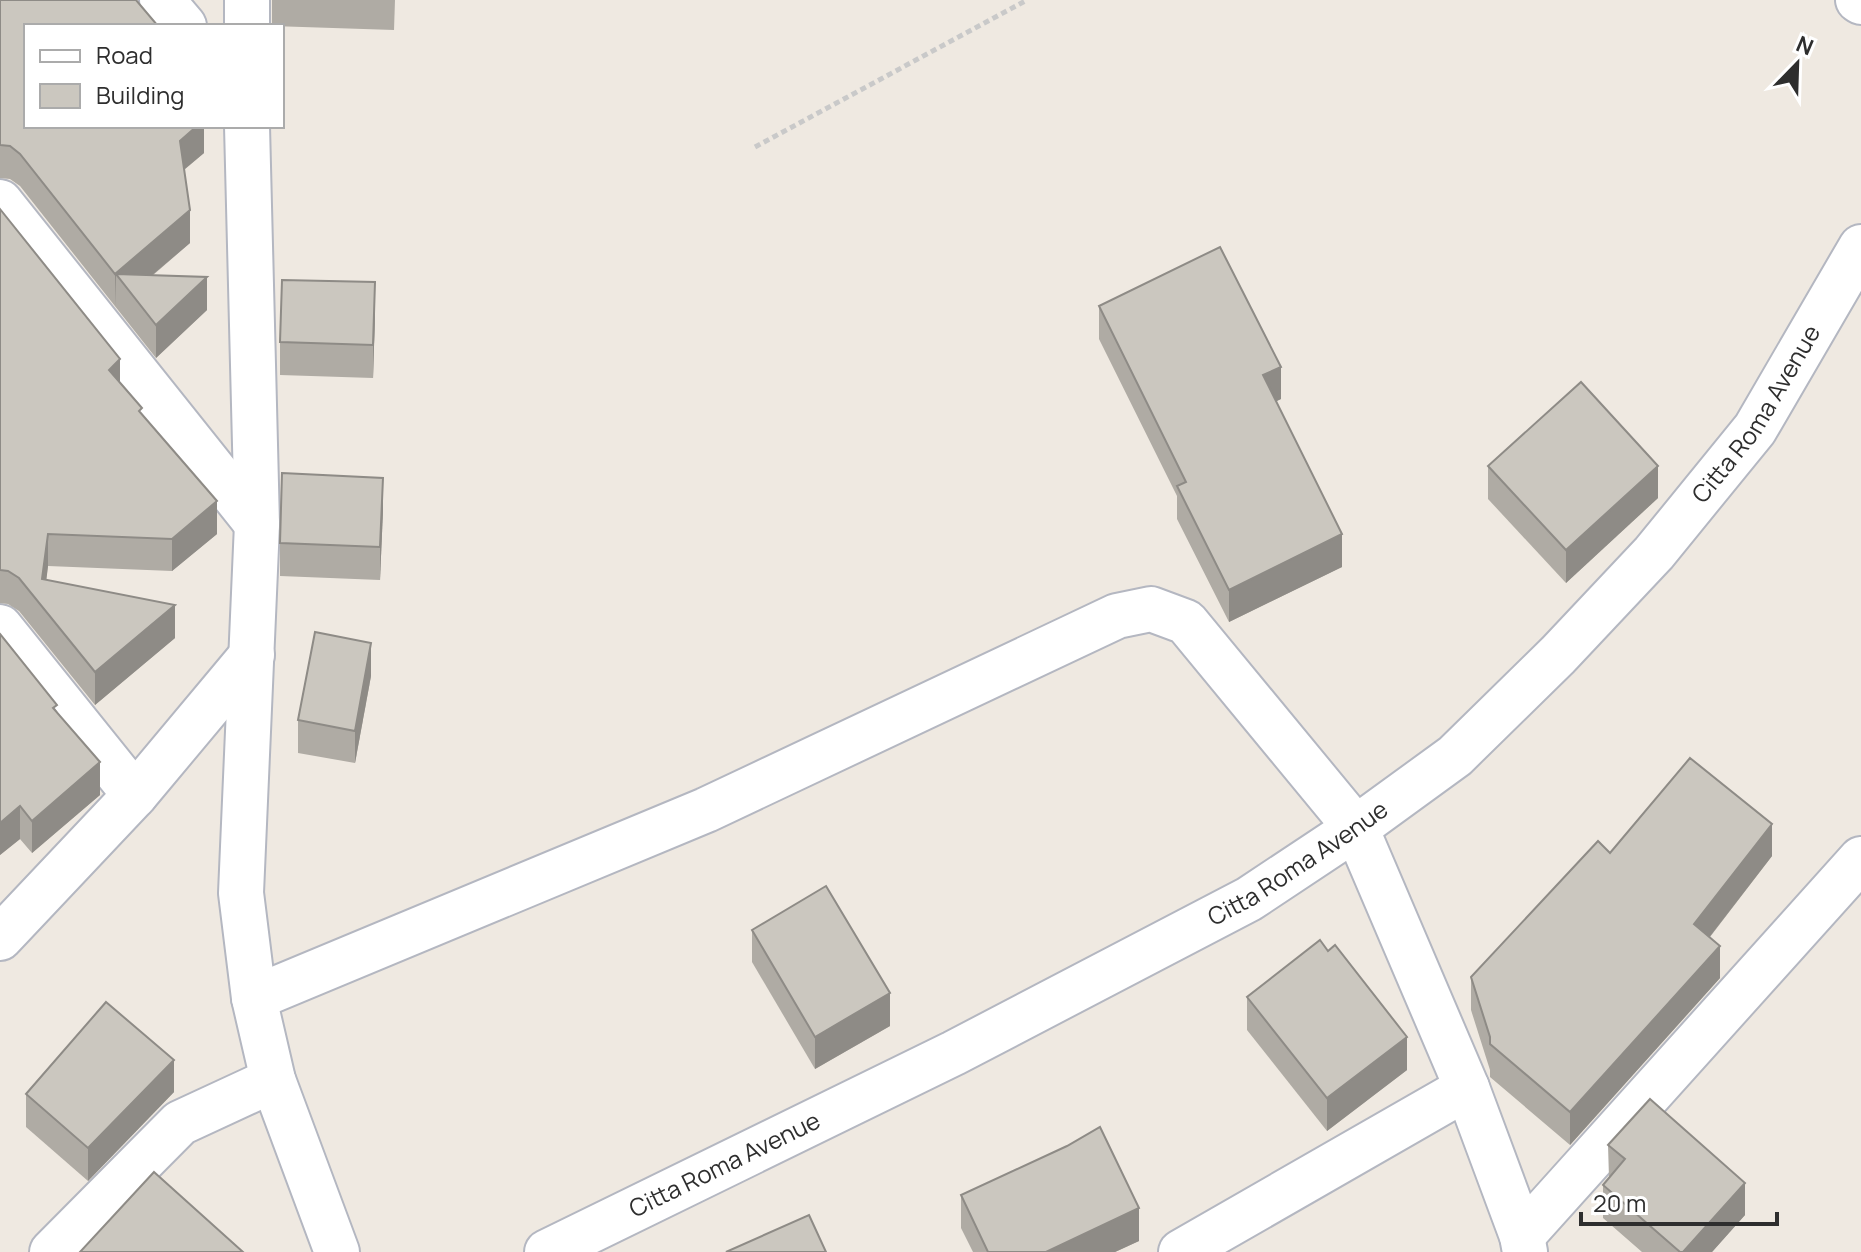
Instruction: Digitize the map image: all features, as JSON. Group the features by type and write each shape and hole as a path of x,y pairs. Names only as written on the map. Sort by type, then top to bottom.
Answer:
{"street":[{"path":"162,0 182,24"},
{"path":"247,0 247,24"},
{"path":"247,128 257,524 241,893 254,998 273,1080 337,1252"},
{"path":"0,202 257,524"},
{"name":"Citta Roma Avenue","path":"547,1252 954,1053 1249,899 1356,828 1455,756 1558,655 1654,553 1755,429 1861,247"},
{"path":"254,998 706,810 1117,616 1151,609 1186,622 1356,828 1467,1088 1524,1244 1861,859"},
{"path":"0,627 135,795"},
{"path":"0,938 135,795 252,655"},
{"path":"52,1252 180,1123 273,1080"},
{"path":"1181,1252 1467,1088"}],"path":[{"path":"755,147 1027,0"}],"building":[{"path":"0,0 136,0 156,24 24,24 24,128 195,128 180,141 190,210 115,274 20,154 10,146 0,145"},
{"path":"0,209 120,359 109,370 142,408 139,411 217,501 172,539 48,534 42,579 175,605 95,672 19,578 0,570"},
{"path":"1220,247 1281,367 1263,375 1342,534 1229,590 1177,486 1186,482 1099,306"},
{"path":"116,274 207,277 156,325"},
{"path":"282,280 375,282 373,345 280,342"},
{"path":"1581,382 1658,466 1566,550 1488,466"},
{"path":"282,473 383,478 380,547 280,543"},
{"path":"315,632 371,643 355,731 298,720"},
{"path":"0,634 57,705 53,708 100,762 32,821 20,806 0,823"},
{"path":"1690,758 1772,824 1694,924 1720,946 1570,1112 1490,1044 1471,977 1598,841 1610,853"},
{"path":"826,886 890,993 815,1037 752,930"},
{"path":"1320,940 1328,951 1335,945 1407,1037 1327,1098 1247,997"},
{"path":"106,1002 174,1060 88,1148 26,1094"},
{"path":"1650,1099 1745,1183 1683,1252 1603,1185 1625,1159 1608,1145"},
{"path":"1100,1127 1139,1208 1046,1252 988,1252 961,1195 1067,1146"},
{"path":"154,1172 243,1252 80,1252"},
{"path":"809,1215 826,1252 726,1252"}]}
